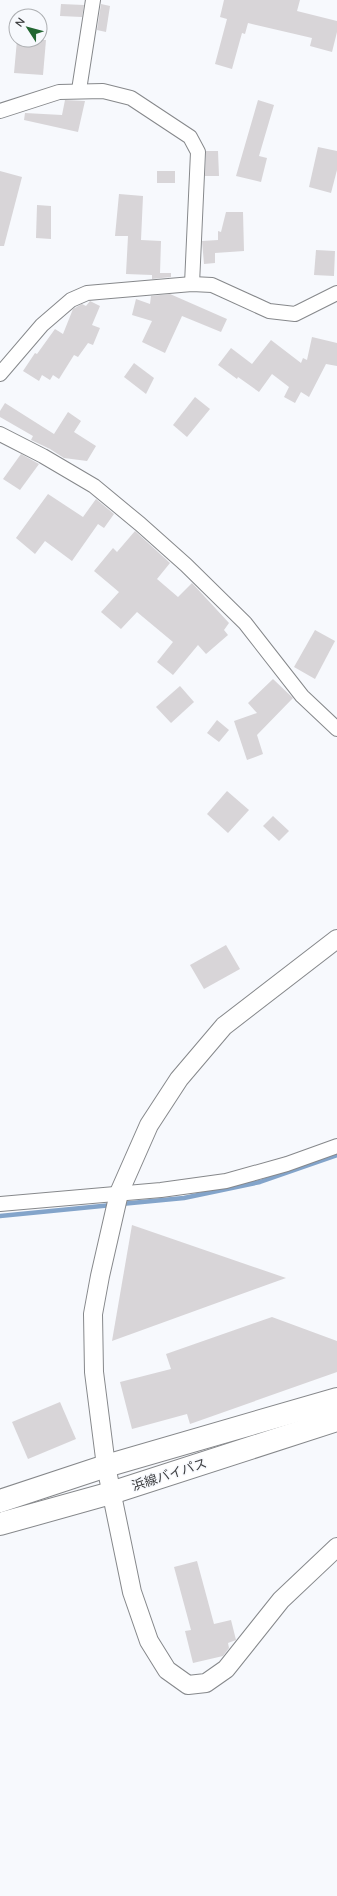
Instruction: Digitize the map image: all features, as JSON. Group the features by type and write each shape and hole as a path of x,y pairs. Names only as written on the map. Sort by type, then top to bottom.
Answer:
{"highway":[{"name":"浜線バイパス","path":"0,1501 106,1466 337,1399"},
{"name":"浜線バイパス","path":"0,1524 111,1493 337,1420"}],"street":[{"path":"79,90 93,0"},
{"path":"0,111 59,92 79,90 103,91 131,98 190,136 198,152 192,284"},
{"path":"0,374 42,325 71,300 87,293 192,284 212,286 269,311 295,314 337,293"},
{"path":"0,434 43,456 94,486 186,565 245,623 302,696 337,729"},
{"path":"337,939 224,1026 179,1079 149,1125 119,1193 93,1314 94,1372 111,1493 132,1592 149,1642 167,1670 188,1685 206,1683 226,1669 281,1600 337,1547"},
{"path":"0,1204 161,1190 226,1180 287,1164 337,1146"}],"building":[{"path":"224,0 300,0 297,11 337,21 337,32 332,52 310,46 312,38 248,23 245,34 242,33 232,69 215,64 227,19 220,17"},
{"path":"61,4 84,5 82,17 60,16"},
{"path":"101,4 110,6 106,32 97,30"},
{"path":"16,48 45,48 43,75 14,73"},
{"path":"65,100 85,101 78,132 24,120 25,113 62,115"},
{"path":"258,100 274,105 259,156 267,158 261,182 236,176"},
{"path":"318,147 337,151 337,170 331,193 309,187"},
{"path":"206,151 218,151 219,176 205,176"},
{"path":"0,171 22,177 4,246 0,246"},
{"path":"157,171 175,171 175,183 157,183"},
{"path":"119,194 143,196 141,240 161,241 160,273 171,273 171,277 152,279 152,275 126,274 128,236 115,236"},
{"path":"37,205 51,206 51,239 36,238"},
{"path":"226,212 243,212 244,251 215,253 215,263 204,264 202,241 218,240 218,231 221,232"},
{"path":"316,250 335,251 334,276 314,275"},
{"path":"170,294 227,319 221,332 182,316 165,353 142,342 152,321 132,315 136,299 150,304 151,296"},
{"path":"90,301 100,306 92,325 100,328 93,345 88,343 78,357 74,355 59,379 53,375 50,380 42,375 39,381 23,371 35,353 37,354 55,329 63,334 73,309 82,304 86,306"},
{"path":"312,337 337,343 337,366 326,364 309,397 301,392 295,403 284,397 289,387 272,374 259,392 238,377 237,379 218,365 231,348 252,364 271,340 301,363 303,358 307,360"},
{"path":"134,363 154,378 146,394 124,377"},
{"path":"195,397 210,409 187,437 173,425"},
{"path":"5,403 54,434 68,412 81,421 74,432 96,446 87,461 64,458 31,440 33,436 0,417 0,411"},
{"path":"21,454 39,464 20,490 3,479"},
{"path":"48,494 83,517 96,499 114,514 104,528 98,524 72,561 45,541 35,554 16,538"},
{"path":"135,531 170,563 157,579 178,597 192,583 229,623 224,630 228,635 206,654 198,645 173,675 157,662 173,642 137,612 121,629 101,612 119,592 94,571 113,548 117,552"},
{"path":"315,630 335,641 315,679 294,667"},
{"path":"273,679 293,698 257,735 263,754 247,760 234,721 257,713 248,703"},
{"path":"180,686 194,702 171,723 156,707"},
{"path":"217,720 229,730 219,742 207,733"},
{"path":"227,791 249,810 228,833 207,814"},
{"path":"273,816 289,831 279,841 263,826"},
{"path":"226,945 240,969 204,989 190,965"},
{"path":"132,1225 286,1278 112,1341"},
{"path":"272,1317 337,1341 337,1372 190,1424 187,1414 132,1429 120,1382 171,1369 166,1354"},
{"path":"60,1402 76,1439 28,1459 12,1422"},
{"path":"197,1561 214,1624 231,1620 236,1640 228,1643 229,1648 223,1656 193,1663 185,1631 191,1630 174,1567"}],"waterway":[{"path":"121,1204 184,1198 260,1182 337,1155"},
{"path":"0,1216 112,1205"}]}
